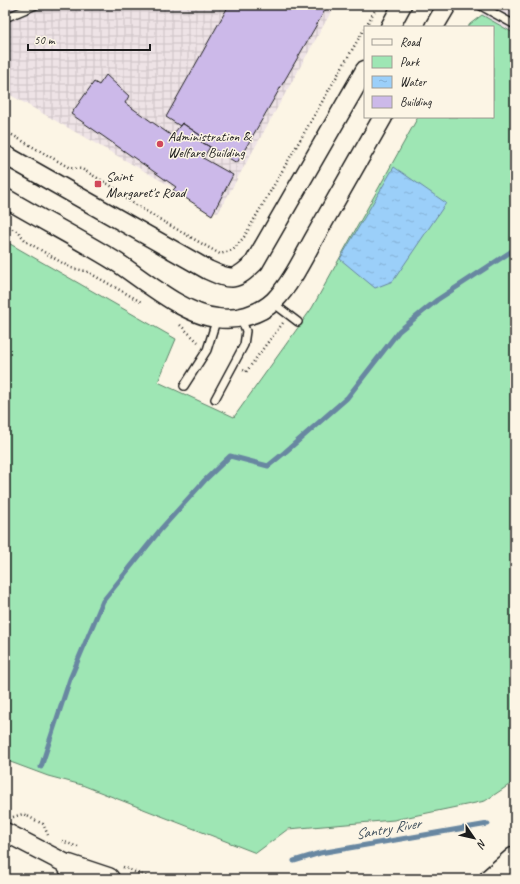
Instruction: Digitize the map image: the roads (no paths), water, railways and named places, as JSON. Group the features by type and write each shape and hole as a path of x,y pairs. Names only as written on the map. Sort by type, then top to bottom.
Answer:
{"highway":[{"path":"491,879 515,858"},
{"path":"69,866 114,872"}],"main road":[{"path":"391,26 402,5"},
{"path":"435,26 447,5"},
{"path":"5,155 208,270 226,278 242,275 254,263 364,72"},
{"path":"5,198 117,263 154,288 198,314 217,318 241,318 257,312 272,302 281,293 298,267 382,118"},
{"path":"9,825 69,866 95,879"}],"lane":[{"path":"5,18 36,5"},
{"path":"479,5 515,25"},
{"path":"272,302 298,322"},
{"path":"184,386 207,350 217,318"},
{"path":"215,400 244,346 246,331 241,318"}],"water":[{"path":"394,167 446,203 393,281 375,288 340,259"}],"waterway":[{"path":"41,767 70,679 103,601 161,529 205,480 230,456 268,466 347,398 399,331 437,300 515,249"},
{"name":"Santry River","path":"294,861 320,853 488,824"}],"place":[{"name":"Administration & Welfare Building","path":"160,144"},
{"name":"Saint Margaret's Road","path":"98,184"}]}
